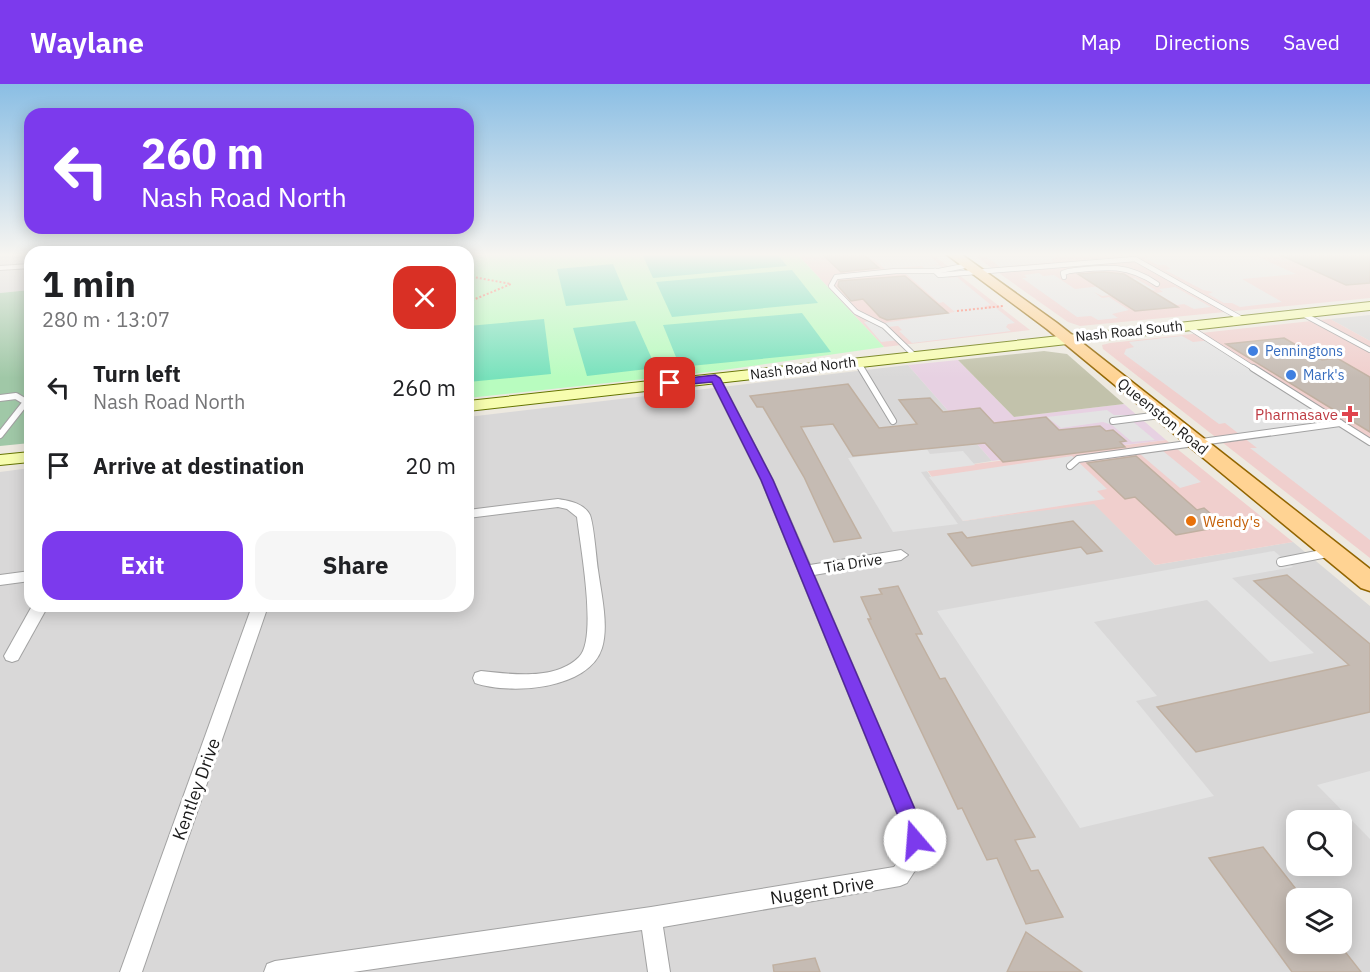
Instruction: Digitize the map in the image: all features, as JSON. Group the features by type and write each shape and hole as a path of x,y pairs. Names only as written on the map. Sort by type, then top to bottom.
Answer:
{"main road":[{"name":"Queenston Road","path":"1011,295 1067,338 1370,582"},
{"name":"Nash Road South","path":"1067,338 1370,306"},
{"name":"Nash Road North","path":"474,405 1067,338"},
{"path":"0,460 24,457"}],"street":[{"name":"Nugent Drive","path":"275,972 651,918 900,876 917,852 913,828 767,480 715,378"},
{"path":"474,513 558,503 571,506 583,515 596,627 594,649 580,666 558,676 525,682 481,678"},
{"name":"Tia Drive","path":"805,571 901,555"},
{"path":"0,580 24,577"},
{"path":"12,656 37,612"},
{"name":"Kentley Drive","path":"131,972 259,612"},
{"path":"651,918 659,972"}],"lane":[{"path":"840,295 856,312 884,326 914,355"},
{"path":"1200,295 1242,319"},
{"path":"1301,313 1370,351"},
{"path":"1186,325 1370,442"},
{"path":"857,362 893,421"},
{"path":"0,398 16,396 24,401"},
{"path":"0,435 24,405"},
{"path":"1113,421 1162,415"},
{"path":"1070,466 1078,459 1195,441 1340,423"},
{"path":"1281,562 1332,552"}],"path":[{"path":"957,311 1021,303"}],"shaded area":[{"path":"836,295 985,295 1030,330 884,347"},
{"path":"930,295 979,295 991,305 984,306 988,309 996,308 1015,323 1008,324 1006,327 1011,331 912,343 899,331 902,330 898,326 888,327 899,340 881,342 864,322 880,320 884,323 955,312 943,302 939,303"},
{"path":"1031,295 1370,295 1370,298 1080,326 1068,322"},
{"path":"1047,295 1109,297 1129,310 1112,314 1118,318 1098,320 1091,316 1077,317"},
{"path":"1160,295 1190,295 1211,307 1194,309 1184,304 1177,305"},
{"path":"1211,295 1271,295 1282,302 1240,307 1232,303 1224,303"},
{"path":"1370,315 1370,341 1330,319"},
{"path":"1330,319 1370,341 1370,558 1103,349 1102,345"},
{"path":"1182,336 1193,342 1212,340 1370,439 1370,540 1250,448 1257,448 1225,423 1219,424 1124,354 1126,349 1134,347 1129,342"},
{"path":"1044,351 1067,354 1124,404 1014,417 958,360"},
{"path":"958,360 1014,417 1124,404 1166,440 992,461 908,365"},
{"path":"908,365 992,461 927,471 963,521 1094,503 1155,565 1293,542 1370,606 1370,972 0,972 0,472 24,469 24,612 474,612 474,416"},
{"path":"1107,410 1114,415 1125,415 1155,440 1132,442 1112,425 1103,422 1061,428 1047,417"},
{"path":"1166,440 1293,542 1155,565 1094,504 963,521 927,470"},
{"path":"927,449 930,454 963,451 975,465 921,472 958,524 893,532 848,458"},
{"path":"1163,451 1201,482 1180,488 1140,454"},
{"path":"1072,456 1107,489 1097,491 1105,499 963,521 929,477"},
{"path":"1274,551 1293,567 1232,578 1314,653 1270,662 1207,600 1094,622 1157,696 1136,701 1214,796 1080,828 937,611"},
{"path":"1370,771 1370,839 1352,821 1352,810 1342,810 1317,785"}],"green space":[{"path":"0,295 24,295 24,444 0,446"},
{"path":"474,295 836,295 884,347 709,372 474,397"},
{"path":"563,295 626,295 628,300 566,306"},
{"path":"662,295 812,295 818,303 672,317"},
{"path":"802,313 831,352 680,367 663,325"},
{"path":"544,319 551,374 474,381 474,325"},
{"path":"635,321 656,368 587,376 573,328"}],"building":[{"path":"846,295 928,295 948,313 887,320 880,317 863,299 851,301"},
{"path":"1111,295 1159,295 1178,307 1135,311"},
{"path":"1284,338 1322,360 1337,358 1370,377 1370,432 1226,344"},
{"path":"848,384 879,428 917,424 899,400 930,398 943,412 980,408 994,423 1046,417 1059,430 1100,426 1106,431 1113,430 1126,441 1120,442 1125,447 1003,462 985,443 853,456 833,424 801,427 861,538 834,542 804,477 763,407 757,407 750,396"},
{"path":"1136,456 1197,510 1204,508 1225,526 1176,535 1135,497 1125,499 1087,463"},
{"path":"1073,521 1102,551 1087,554 1081,547 972,566 948,534 962,532 967,538"},
{"path":"1287,575 1370,644 1370,712 1196,752 1157,707 1349,665 1254,581"},
{"path":"898,586 922,634 916,634 940,679 945,678 1035,837 1015,840 1031,871 1038,870 1063,917 1026,924 997,858 987,860 962,808 958,809 868,619 871,619 861,597 882,594 879,589"},
{"path":"1263,847 1295,888 1286,888 1286,954 1347,954 1361,972 1292,972 1209,858"},
{"path":"1026,932 1082,972 1007,972"},
{"path":"815,958 820,972 774,972 773,965"}],"place":[{"name":"Penningtons","path":"1253,351"},
{"name":"Mark's","path":"1291,375"},
{"name":"Pharmasave","path":"1350,414"},
{"name":"Wendy's","path":"1191,521"}],"route":[{"path":"670,383 715,378 767,480 913,828 915,840"}]}
